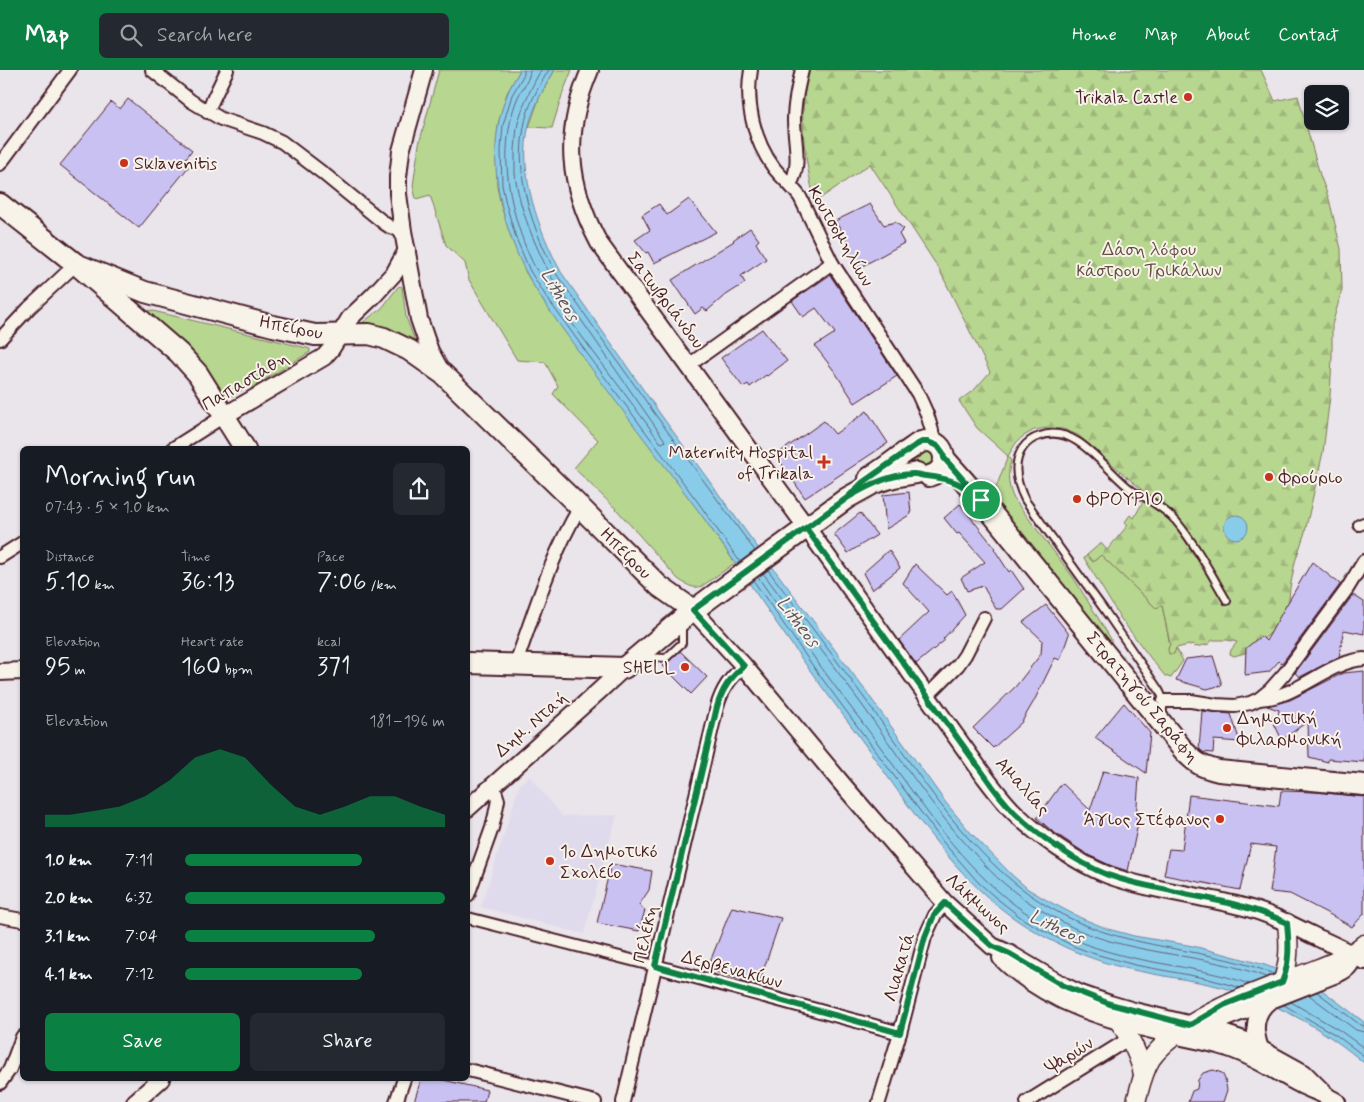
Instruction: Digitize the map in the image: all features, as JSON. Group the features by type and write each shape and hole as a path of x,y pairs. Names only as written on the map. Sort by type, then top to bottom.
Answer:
{"main road":[{"path":"0,204 76,264 179,353 198,374 243,446"},
{"name":"Ηπείρου","path":"76,264 154,294 305,334 368,334 384,338 409,350 443,374 688,614"},
{"path":"931,449 910,453 909,461 912,468 923,475 953,481 968,489 981,500"},
{"path":"470,663 590,666 630,663 688,614 847,498 874,483 894,477 935,475 944,465 931,449"},
{"path":"847,498 862,483 931,449"},
{"path":"931,449 981,500"},
{"name":"Στρατηγού Σαράφη","path":"981,500 1161,710 1185,752 1195,763 1202,767 1219,771 1364,785"},
{"path":"1282,982 1288,962 1287,923"},
{"path":"1136,1102 1143,1074 1155,1054 1164,1044 1190,1025 1215,1017 1229,1003 1282,982 1332,969 1360,953"},
{"path":"1119,1021 1130,1038 1141,1063 1143,1074"}],"street":[{"path":"0,164 70,70"},
{"path":"152,70 174,89 221,120 263,133 282,142 384,223 403,231"},
{"path":"207,112 227,70"},
{"path":"424,70 401,151 398,194 413,291 421,328 430,351 443,374"},
{"name":"Σατωβριάνδου","path":"590,70 579,101 572,135 574,176 580,202 590,226 604,250 689,365 800,533"},
{"name":"Κουτσομηλίων","path":"751,70 750,104 754,128 762,149 804,205 832,263 918,394 927,414 932,432 931,449"},
{"path":"790,184 796,170 794,119 802,70"},
{"name":"Παπαστάθη","path":"177,446 318,361 331,349 350,318 388,281 407,250"},
{"path":"689,365 832,263"},
{"path":"0,339 29,308 76,264"},
{"path":"516,663 545,580 565,532 580,507"},
{"name":"Αμαλίας","path":"800,533 928,696 1006,803 1025,822 1059,848 1097,870 1119,878 1253,909 1360,953"},
{"path":"0,557 20,544"},
{"path":"1161,710 1190,701 1235,706 1259,699 1285,673 1347,589 1364,561"},
{"name":"Λάκμωνος","path":"688,614 744,666 945,903 992,946 1010,954 1081,994 1134,1011 1217,1031 1244,1040 1258,1040 1304,1073 1332,1099"},
{"path":"928,696 958,666 984,618"},
{"path":"1259,699 1279,696 1342,664 1364,659"},
{"name":"Δημ. Νταή","path":"470,806 630,663"},
{"path":"590,666 598,680 599,691"},
{"name":"Πελέκη","path":"623,1102 717,707 724,687 744,666"},
{"path":"0,672 20,672"},
{"path":"470,889 495,815 498,800 493,785"},
{"name":"Λιακατά","path":"879,1102 900,1033 925,937 934,915 945,903"},
{"path":"0,916 20,920"},
{"name":"Δερβενακίων","path":"470,919 655,966 900,1033"},
{"path":"992,946 1002,959 1016,970 1052,995 1080,1008 1119,1021 1237,1051 1298,1084 1332,1099"},
{"path":"1215,1017 1269,1001 1332,969"},
{"path":"1258,1040 1259,1012 1269,1001"},
{"name":"Ψαρών","path":"1027,1102 1130,1038"},
{"path":"0,1083 10,1069 20,1041"},
{"path":"0,1057 13,1060"},
{"path":"470,1071 595,1102"},
{"path":"135,1102 159,1081"},
{"path":"396,1102 403,1081"}],"lane":[{"path":"1161,710 1159,690 1025,500 1019,487 1017,471 1018,457 1024,446 1035,438 1050,434 1069,436 1080,443 1133,492 1156,504 1171,516 1194,547 1227,601"}],"shaded area":[{"name":"1ο Δημοτικό Σχολείο","path":"529,776 562,816 617,815 584,934 481,907 520,784"}],"green space":[{"path":"439,70 520,70 507,93 498,124 496,150 497,186 512,240 526,273 543,301 696,507 735,563 702,586 693,587 678,579 617,510 574,468 598,440 553,394 558,386 545,362 517,360 469,280 465,263 446,245 430,195 416,199 413,186 419,144"},
{"path":"555,70 572,70 552,128 529,127 540,96"},
{"name":"Δάση λόφου κάστρου Τρικάλων","path":"810,70 1261,70 1275,101 1298,96 1304,118 1304,130 1307,130 1329,199 1341,249 1342,290 1332,325 1330,396 1323,452 1305,532 1295,562 1288,609 1276,628 1258,644 1245,653 1234,656 1230,654 1237,642 1227,640 1212,640 1209,644 1195,647 1194,644 1176,648 1174,654 1169,654 1170,644 1162,605 1156,608 1101,555 1093,562 1087,555 1101,543 1107,550 1128,525 1125,522 1130,515 1134,518 1145,498 1141,489 1078,435 1063,429 1048,428 1034,430 1016,443 1008,456 977,428 959,401 975,389 990,372 939,269 870,164 815,202 805,153 803,103"},
{"path":"400,286 402,287 406,317 416,344 362,323 382,308"},
{"path":"149,310 307,348 310,349 310,352 251,388 249,386 226,399 201,362 145,316"},
{"path":"927,448 937,456 928,469 918,465 916,455"},
{"path":"1008,456 1011,461 1009,485 1014,499 1073,577 1111,639 1111,643 1080,608 992,498"},
{"path":"1087,555 1093,562 1101,555 1156,608 1162,605 1170,645 1168,649 1176,648 1183,661 1171,678 1165,676 1121,619 1084,558"}],"water":[{"name":"Litheos","path":"520,70 555,70 531,118 526,144 526,163 532,201 538,220 561,272 661,415 753,541 865,690 946,803 971,833 1028,889 1081,918 1108,929 1134,936 1193,946 1265,965 1318,987 1364,1022 1364,1063 1319,1030 1287,1012 1253,997 1211,985 1123,968 1078,953 1049,939 1021,923 998,906 956,866 919,820 816,679 700,513 558,323 532,283 518,255 506,222 501,204 496,168 497,131 501,113 508,92"},
{"path":"1236,515 1245,518 1248,527 1245,536 1236,539 1227,536 1224,527 1227,518"}],"building":[{"name":"Sklavenitis","path":"128,99 192,150 184,161 190,165 139,228 60,165 111,102 120,109"},
{"path":"689,199 716,232 654,263 648,252 646,253 635,240 650,230 642,215 659,204 667,215"},
{"path":"870,204 884,225 895,222 904,229 899,234 904,243 859,268 846,247 850,244 835,221"},
{"path":"750,228 759,240 756,243 766,259 741,276 745,283 723,297 707,311 703,308 695,314 672,280 734,241"},
{"path":"830,275 897,376 855,403 815,346 835,333 816,308 803,317 792,301"},
{"path":"762,329 787,361 750,387 748,384 743,387 721,358"},
{"path":"867,411 888,443 805,498 776,455 824,421 835,434"},
{"path":"909,492 911,514 886,529 883,495"},
{"path":"960,504 995,548 1009,572 1011,570 1024,589 1002,609 996,609 983,586 967,591 961,578 985,562 944,518"},
{"path":"860,513 877,535 848,553 834,534"},
{"path":"889,550 900,568 872,590 863,573"},
{"path":"1312,562 1340,584 1339,586 1282,663 1279,661 1269,672 1245,675 1246,648 1261,636 1266,641"},
{"path":"915,564 947,595 952,591 965,615 943,639 945,640 916,664 899,640 929,612 903,583"},
{"path":"1353,595 1364,602 1364,634 1344,630 1339,657 1300,677 1295,673"},
{"path":"1046,605 1069,634 1060,660 1055,658 1021,723 993,748 973,728 1016,686 1041,654 1042,640 1023,622"},
{"path":"680,651 707,677 691,694 663,666"},
{"path":"1213,656 1222,685 1207,689 1176,680 1186,659"},
{"path":"1364,671 1364,762 1328,759 1328,762 1309,757 1308,721 1282,740 1271,717 1278,718 1279,710 1267,706 1290,700 1343,673"},
{"path":"1124,703 1150,733 1146,773 1095,738"},
{"name":"Δημοτική Φιλαρμονική","path":"1202,711 1231,714 1240,742 1214,740 1213,753 1202,752 1199,749"},
{"path":"1103,771 1139,778 1136,819 1139,819 1128,871 1088,855 1052,831 1037,818 1062,783 1090,810"},
{"path":"1281,791 1364,797 1364,914 1352,927 1290,894 1270,892 1276,847 1251,844 1240,890 1164,875 1169,849 1182,850 1189,795 1279,806"},
{"path":"611,864 652,871 649,890 639,905 645,910 639,931 597,923"},
{"path":"732,907 781,918 758,986 707,969"},
{"path":"1213,1070 1222,1073 1225,1079 1227,1090 1223,1102 1188,1102 1192,1091 1197,1089 1198,1080 1203,1073"},
{"path":"420,1081 448,1081 487,1090 484,1102 414,1102"}],"place":[{"name":"Trikala Castle","path":"1188,97"},
{"name":"Sklavenitis","path":"124,163"},
{"name":"Maternity Hospital of Trikala","path":"824,462"},
{"name":"Φρούριο","path":"1269,477"},
{"name":"ΦΡΟΥΡΙΟ","path":"1077,499"},
{"name":"SHELL","path":"685,667"},
{"name":"Δημοτική Φιλαρμονική","path":"1227,728"},
{"name":"Άγιος Στέφανος","path":"1220,819"},
{"name":"1ο Δημοτικό Σχολείο","path":"550,861"}],"route":[{"path":"981,500 944,458 938,446 930,442 922,442 862,483 847,498 806,528 985,776 1014,812 1059,848 1097,870 1153,887 1239,905 1276,917 1287,923 1289,953 1286,972 1282,982 1224,1005 1190,1025 1110,1004 1064,986 1010,954 992,946 945,903 934,915 925,937 900,1033 655,966 717,707 724,687 744,666 693,610 847,498 874,483 917,473 922,476 953,481 968,489 981,500"}]}
